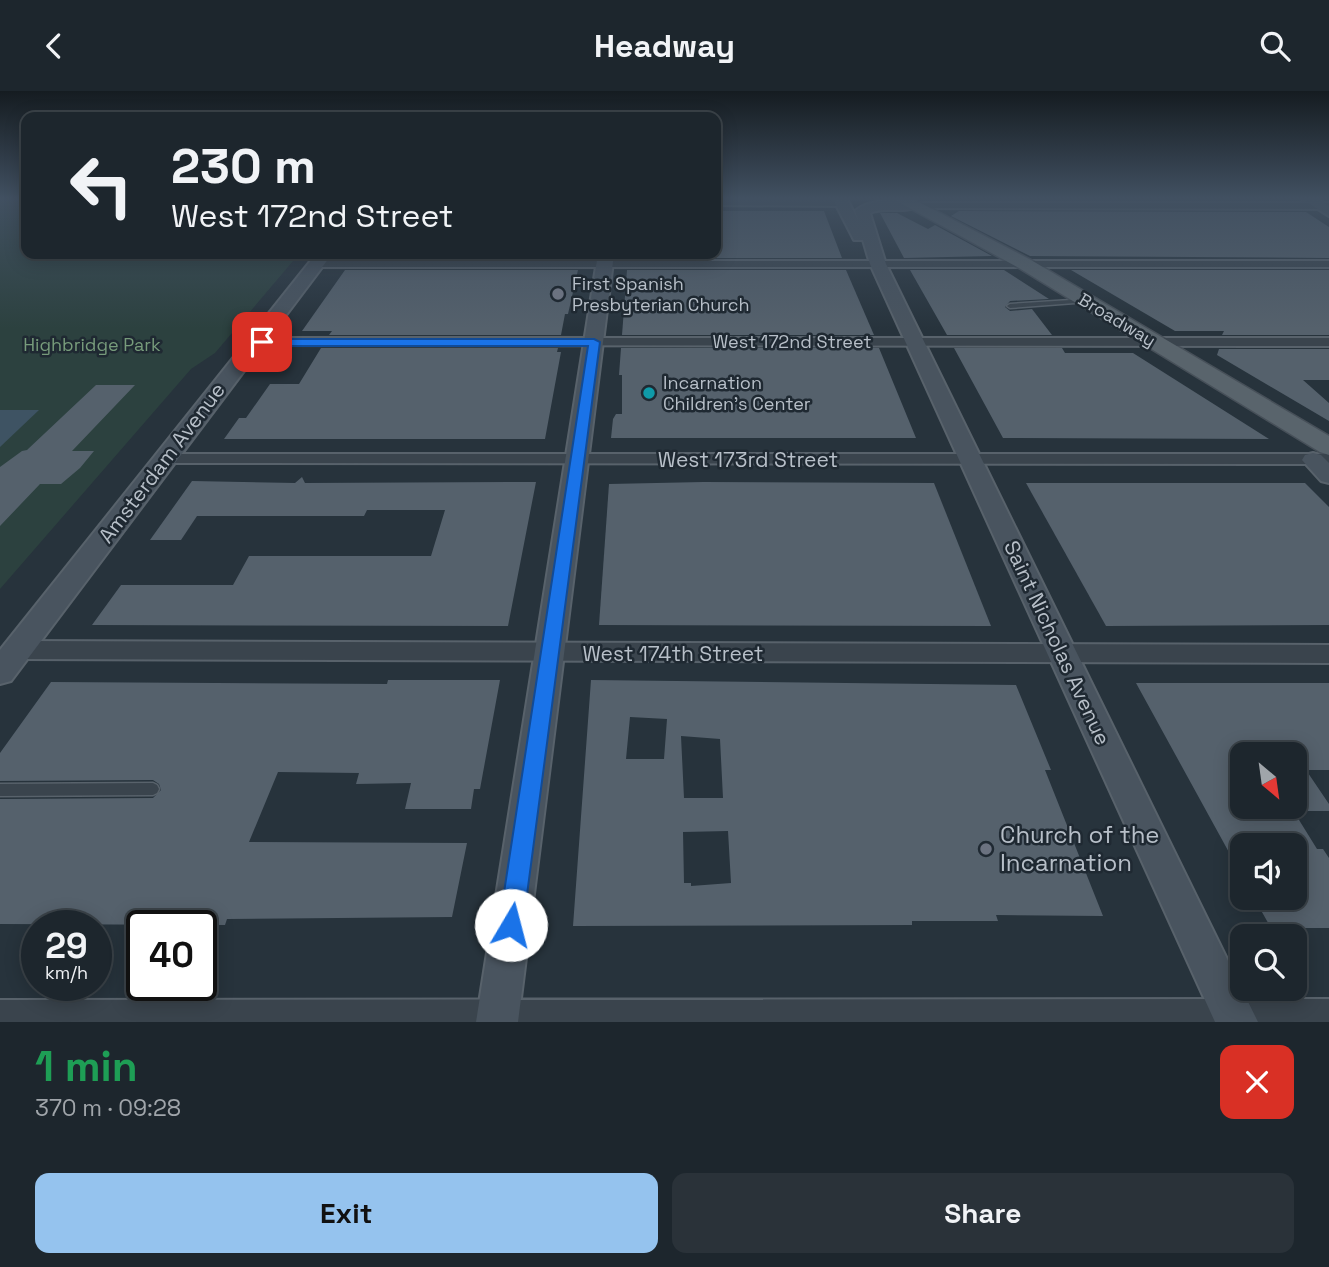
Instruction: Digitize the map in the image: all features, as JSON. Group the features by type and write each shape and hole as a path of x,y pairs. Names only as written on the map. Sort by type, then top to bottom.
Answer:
{"main road":[{"name":"Saint Nicholas Avenue","path":"862,242 878,264"},
{"name":"Saint Nicholas Avenue","path":"871,242 913,341 1236,1019"},
{"name":"Broadway","path":"984,242 1025,264 1154,342 1325,461"},
{"name":"Amsterdam Avenue","path":"8,661 320,259"},
{"path":"498,1018 605,259"}],"street":[{"path":"320,259 605,259 878,264 1329,264"},
{"name":"West 172nd Street","path":"254,342 1329,342"},
{"name":"West 173rd Street","path":"167,459 1325,461"},
{"name":"West 174th Street","path":"8,661 549,654 1329,654"},
{"path":"0,1016 1236,1019 1329,1015"}],"lane":[{"path":"1010,306 1087,301"},
{"path":"0,789 153,789"}],"green space":[{"name":"Highbridge Park","path":"0,242 21,242 21,259 295,259 215,353 191,369 0,589"}],"water":[{"path":"0,410 39,410 0,447"}],"building":[{"path":"721,242 836,242 842,258 721,258"},
{"path":"896,242 967,242 992,256 904,258"},
{"path":"1003,242 1329,242 1329,258 1030,256"},
{"path":"345,270 578,270 561,335 329,335 332,331 302,331"},
{"path":"627,270 846,270 874,335 622,335"},
{"path":"910,270 1004,270 1049,299 1010,301 1005,307 1010,311 1032,309 1052,335 947,335"},
{"path":"1071,270 1329,270 1329,335 1222,335 1224,331 1175,331"},
{"path":"321,348 558,348 557,352 561,352 545,439 224,439 239,418 246,418 270,384 299,384"},
{"path":"621,348 879,348 916,438 611,438 613,419 616,414 622,414 622,375 619,375"},
{"path":"954,348 1062,348 1065,353 1133,353 1269,439 1003,438"},
{"path":"1219,349 1329,349 1329,380 1303,380 1329,403 1329,421 1217,355"},
{"path":"96,385 135,385 72,451 94,451 80,468 61,484 40,484 0,526 0,467 27,450"},
{"path":"302,477 305,483 536,482 508,626 92,625 121,585 233,585 249,556 431,556 445,510 367,510 364,516 197,516 181,540 150,540 192,481 295,483"},
{"path":"934,483 991,626 599,625 609,484"},
{"path":"1026,483 1305,483 1329,507 1329,625 1106,626"},
{"path":"388,680 500,680 480,789 474,789 471,809 405,809 411,783 356,784 359,773 278,772 249,842 467,843 452,917 227,919 225,925 217,925 217,910 126,910 126,925 112,924 112,910 21,910 21,924 0,924 0,799 153,798 161,790 159,784 153,780 0,781 0,753 51,682 387,684"},
{"path":"591,680 1016,685 1051,770 1045,770 1103,916 996,915 998,921 912,921 912,925 573,926","holes":["630,717 667,719 664,759 626,759","681,736 720,739 723,798 684,798","728,831 731,883 691,886 691,883 684,883 683,832"]},
{"path":"1136,683 1329,683 1329,770 1307,770 1307,742 1230,742 1230,819 1298,819 1317,849 1323,849 1329,858 1329,928 1307,928 1307,924 1269,924 1261,910 1307,910 1307,833 1230,833 1230,854"},
{"path":"1307,771 1329,804 1329,811 1307,811"}],"place":[{"name":"First Spanish Presbyterian Church","path":"558,294"},
{"name":"Incarnation Children's Center","path":"649,393"},
{"name":"Church of the Incarnation","path":"986,849"}],"route":[{"path":"262,342 594,342 511,925"}]}
